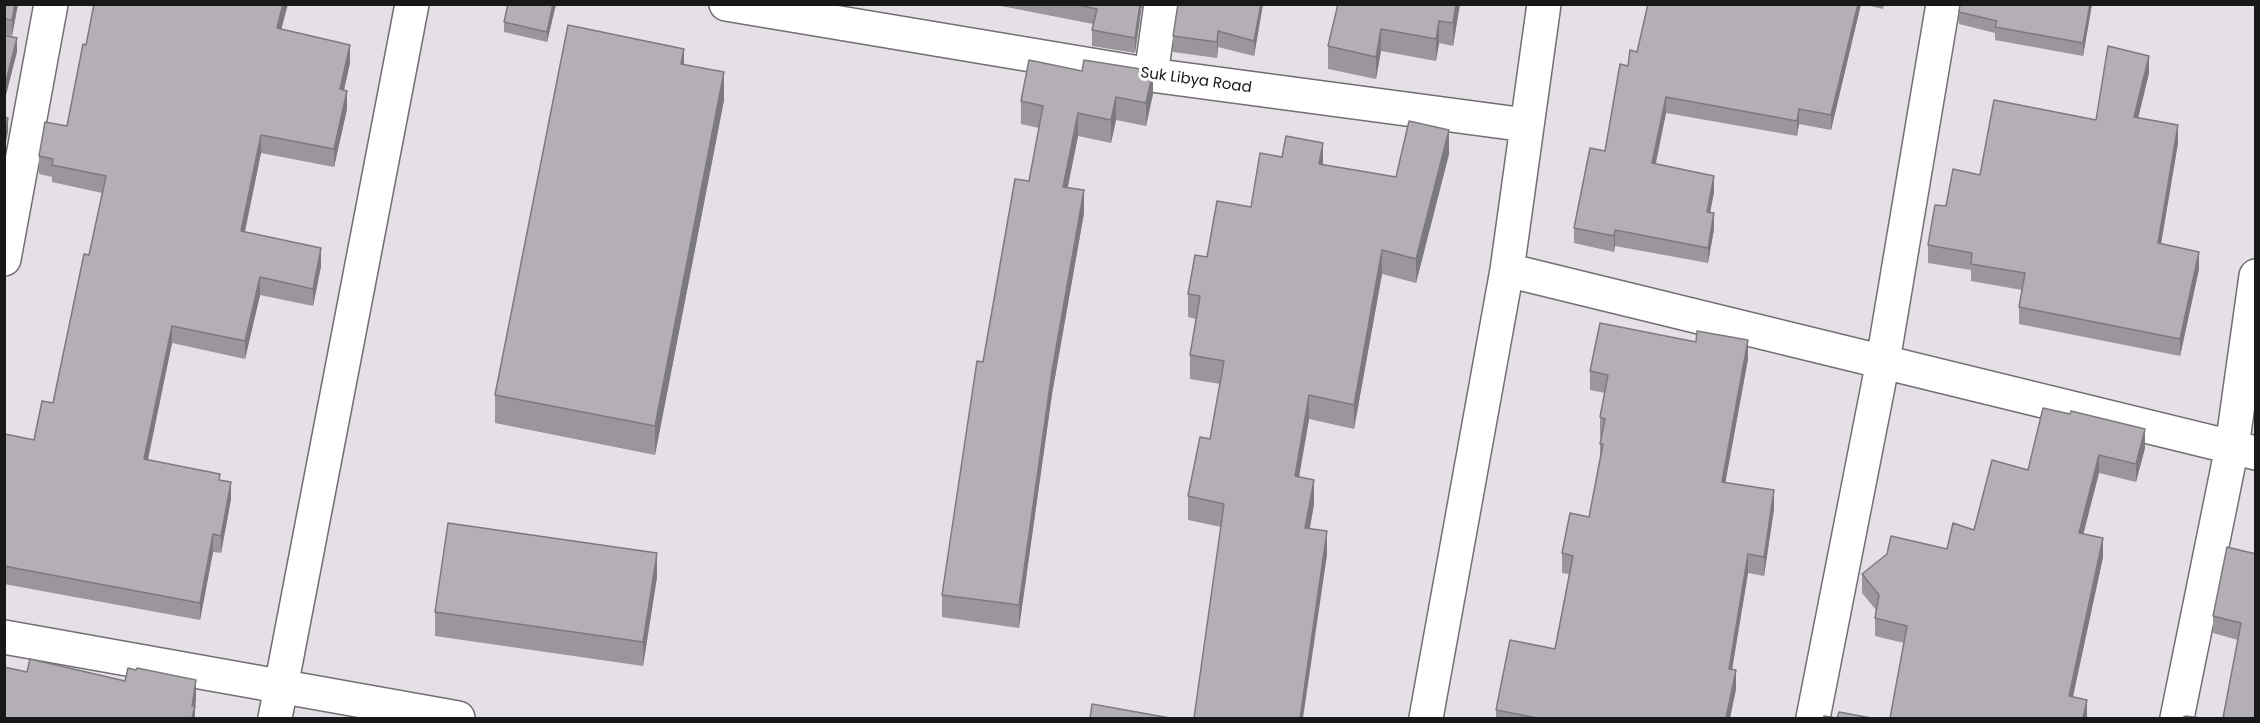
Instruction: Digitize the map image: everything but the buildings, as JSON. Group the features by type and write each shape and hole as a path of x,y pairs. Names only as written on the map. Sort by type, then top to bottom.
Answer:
{"street":[{"path":"4,259 51,4"},
{"path":"275,718 412,4"},
{"name":"Suk Libya Road","path":"726,4 814,12 1150,75 1526,125"},
{"path":"1150,75 1161,4"},
{"path":"1426,718 1507,270 1544,4"},
{"path":"1813,718 1882,361 1943,4"},
{"path":"1507,270 2244,450"},
{"path":"2177,718 2244,450 2256,276"},
{"path":"4,638 459,718"}]}
